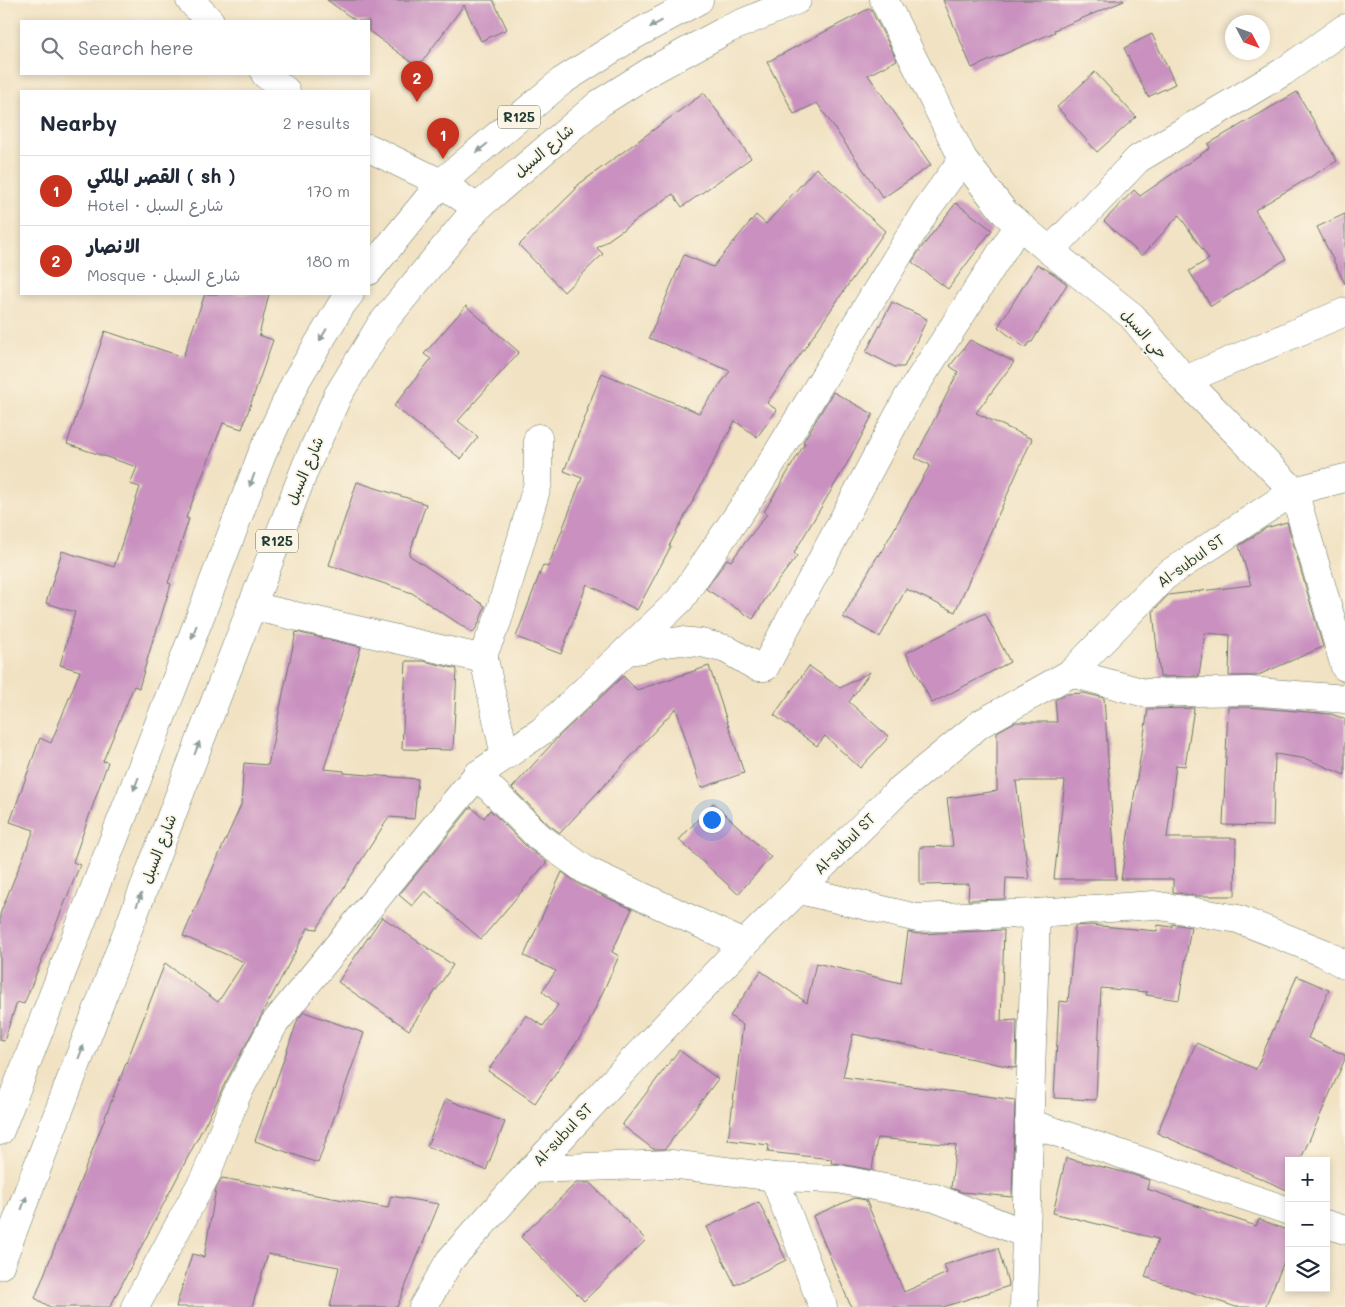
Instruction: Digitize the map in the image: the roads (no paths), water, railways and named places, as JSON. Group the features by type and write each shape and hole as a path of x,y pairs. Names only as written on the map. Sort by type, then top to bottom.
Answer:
{"street":[{"path":"190,0 209,20"},
{"name":"R125","path":"370,270 441,182 562,81 631,37 699,0"},
{"name":"شارع السبل","path":"0,1265 306,466 338,395 380,326 477,208 600,104 642,76 728,29 797,0"},
{"name":"حي السبل","path":"884,0 963,160 1005,213 1132,316 1185,380 1294,490 1345,667"},
{"path":"1050,251 1138,158 1283,72 1345,28"},
{"path":"266,75 285,90"},
{"path":"370,148 441,182 477,208"},
{"path":"135,1307 207,1172 236,1096 274,1024 477,775 542,731 680,600 755,490 926,210 963,160"},
{"path":"627,651 681,641 701,643 726,649 756,667 765,666 908,397 1019,225"},
{"name":"R125","path":"0,1131 176,682 262,454 297,379 349,295"},
{"path":"1185,380 1345,312"},
{"path":"505,756 484,659 485,650 497,622 538,483 538,438"},
{"name":"Al-subul ST","path":"423,1307 450,1260 532,1169 744,944 898,792 980,724 1071,673 1165,576 1294,490 1345,478"},
{"path":"251,606 484,659"},
{"path":"1071,673 1145,693 1249,691 1345,699"},
{"path":"477,775 539,837 587,871 744,944"},
{"path":"799,890 917,918 1154,905 1238,918 1324,953 1345,965"},
{"path":"1024,1307 1036,912"},
{"path":"1029,1123 1285,1210"},
{"path":"532,1169 671,1164 774,1177 838,1179 935,1198 1026,1234"},
{"path":"774,1177 823,1307"},
{"path":"1330,1225 1345,1230"}],"place":[{"name":"الانصار","path":"417,102"},
{"name":"القصر الملكي ( sh )","path":"443,159"}]}
